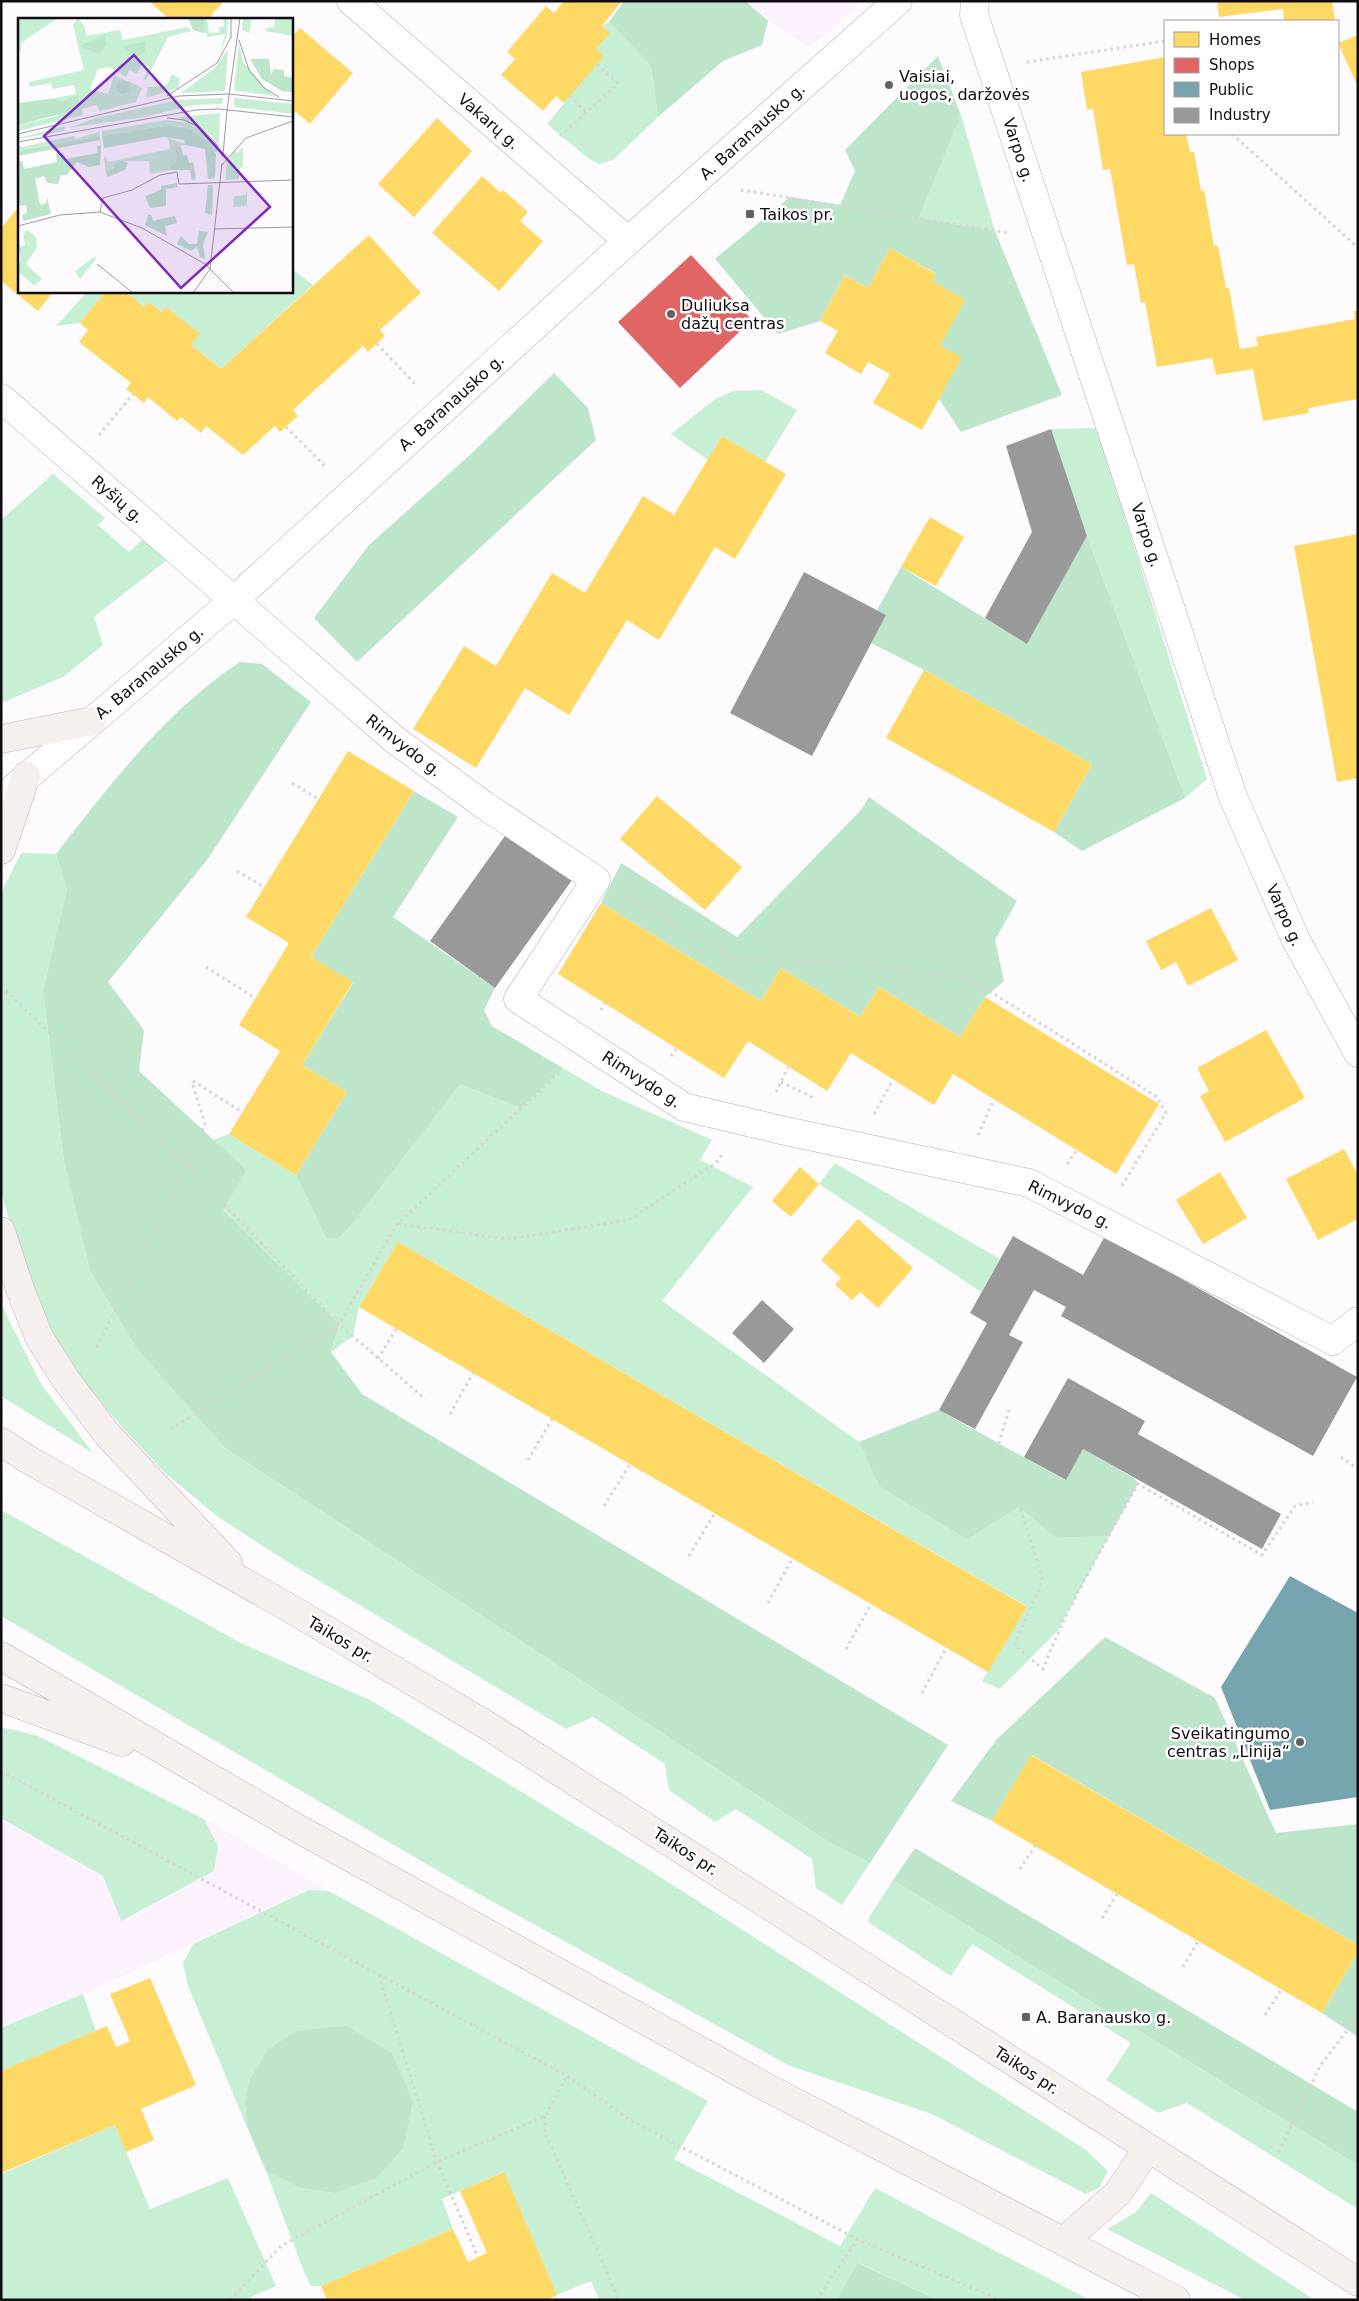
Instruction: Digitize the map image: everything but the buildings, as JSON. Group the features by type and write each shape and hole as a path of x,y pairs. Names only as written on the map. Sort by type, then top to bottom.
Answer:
{"main road":[{"path":"1,739 92,721"},
{"path":"1,850 26,776"},
{"path":"1,1231 20,1289 39,1337 66,1380 114,1441 250,1586"},
{"name":"Taikos pr.","path":"1,1442 488,1726 1358,2282"},
{"path":"1,1656 190,1767 762,2086 1176,2300"},
{"path":"1,1698 190,1767"},
{"path":"1064,2241 1118,2193 1148,2148"}],"street":[{"name":"Vakarų g.","path":"351,1 628,241"},
{"name":"A. Baranausko g.","path":"1,799 234,600 693,182 898,1"},
{"name":"Varpo g.","path":"975,1 974,15 1233,797 1296,940 1358,1053"},
{"name":"Ryšių g.","path":"1,398 234,600"},
{"name":"Rimvydo g.","path":"234,600 394,740 484,805 596,880 518,999 684,1107 781,1130 1029,1182 1333,1341 1358,1321"}],"path":[{"path":"992,68 1164,41"},
{"path":"534,160 618,84 597,64"},
{"path":"570,96 586,112"},
{"path":"1233,135 1355,245 1358,245"},
{"path":"693,182 1049,240"},
{"path":"377,344 441,411"},
{"path":"76,463 133,394"},
{"path":"286,427 352,493"},
{"path":"292,782 319,799"},
{"path":"238,871 264,887"},
{"path":"596,880 736,959 867,964 972,980 1157,1097 1166,1113 1101,1219"},
{"path":"206,967 256,998"},
{"path":"6,991 186,1164 339,1324 425,1399"},
{"path":"171,1430 339,1324 397,1224 560,1072 583,1041 605,1002"},
{"path":"97,1347 205,1125 192,1080 242,1112"},
{"path":"873,1117 893,1080"},
{"path":"397,1224 510,1239 629,1220 716,1162 749,1121"},
{"path":"378,1359 396,1329"},
{"path":"450,1414 473,1374"},
{"path":"1009,1410 999,1443 1043,1580 1014,1645 1042,1669 1074,1597 1138,1484 1262,1555 1295,1506 1313,1502"},
{"path":"528,1460 552,1419"},
{"path":"1341,1456 1358,1469"},
{"path":"604,1506 630,1464"},
{"path":"689,1556 714,1514"},
{"path":"768,1603 792,1558"},
{"path":"846,1649 870,1604"},
{"path":"922,1693 946,1648"},
{"path":"1,1772 567,2076 632,2121 856,2238 1000,2300"},
{"path":"1020,1869 1035,1846"},
{"path":"1102,1918 1117,1894"},
{"path":"1183,1966 1198,1941"},
{"path":"379,1975 437,2162 478,2257"},
{"path":"1265,2015 1281,1990"},
{"path":"1279,2152 1320,2066 1358,2016"},
{"path":"567,2076 545,2116 545,2133 619,2300"},
{"path":"230,2300 281,2246 437,2162 545,2116"},
{"path":"817,2300 856,2238"}],"shaded area":[{"path":"745,1 862,1 831,31 809,47 768,21"},
{"path":"1,1727 38,1736 204,1819 329,1891 309,1890 83,1994 1,2028"}],"green space":[{"path":"624,1 745,1 768,21 762,45 723,61 658,117 651,66 609,22"},
{"path":"609,22 651,66 658,117 613,160 600,164 589,159 547,124 603,56 596,49 609,33 602,26"},
{"path":"938,56 961,115 919,218 995,231 1062,395 961,432 939,399 940,346 932,281 935,273 890,248 868,288 845,275 820,321 778,334 715,259 790,197 840,205 855,171 845,150"},
{"path":"961,115 995,231 919,218"},
{"path":"292,269 313,285 221,369 191,345 199,334 166,307 161,312 149,302 144,307 126,292 292,292"},
{"path":"87,292 105,292 80,323 56,326"},
{"path":"554,373 588,408 596,440 357,662 314,618 369,545 472,453"},
{"path":"761,390 797,410 765,462 722,436 708,460 671,434 715,399 733,391"},
{"path":"1097,428 1207,779 1185,798 1087,536 1051,429"},
{"path":"53,474 105,518 98,525 129,552 143,539 167,560 94,617 103,645 63,677 1,703 1,520"},
{"path":"1087,536 1185,798 1082,851 1054,832 1092,764 924,670 871,643 886,615 877,610 901,567 1027,644"},
{"path":"240,662 262,664 311,702 207,860 108,982 144,1030 139,1071 246,1170 223,1210 339,1324 331,1352 362,1394 948,1745 870,1863 826,1840 225,1448 137,1349 90,1271 64,1162 43,990 67,890 56,854 97,801 163,726 213,681"},
{"path":"414,791 458,817 393,917 495,988 484,1010 492,1026 563,1068 521,1108 460,1084 354,1221 339,1238 326,1238 296,1175 347,1092 302,1065 353,983 311,957"},
{"path":"869,797 1017,901 995,940 1004,981 985,997 960,1037 879,987 860,1017 781,968 761,1001 601,903 621,863 737,937 861,810"},
{"path":"21,853 56,854 67,890 43,990 64,1162 90,1271 137,1349 225,1448 826,1840 870,1863 842,1905 816,1888 812,1859 736,1809 715,1822 669,1790 665,1764 593,1717 566,1729 291,1564 218,1517 164,1472 120,1425 71,1365 43,1315 23,1266 1,1192 1,893"},
{"path":"563,1068 602,1091 712,1140 700,1160 753,1187 662,1301 859,1442 879,1486 1019,1507 1056,1538 1109,1536 1058,1630 1000,1689 982,1681 1026,1606 398,1242 359,1307 353,1336 331,1352 339,1324 223,1210 213,1140 229,1134 296,1175 326,1238 339,1238 460,1084 521,1108"},
{"path":"835,1163 1000,1259 981,1292 819,1184"},
{"path":"1,1304 41,1384 93,1453 1,1396"},
{"path":"939,1410 1065,1480 1083,1449 1135,1479 1138,1484 1109,1536 1056,1538 1019,1507 967,1539 879,1486 859,1442"},
{"path":"1,1510 241,1643 372,1701 643,1866 1086,2150 1108,2171 1099,2188 1086,2194 932,2114 790,2066 459,1883 1,1616"},
{"path":"1105,1637 1215,1698 1276,1833 1358,1824 1358,1945 1032,1755 992,1821 951,1801 997,1739"},
{"path":"1,1727 38,1736 204,1819 218,1846 214,1871 121,1921 103,1876 1,1818"},
{"path":"915,1848 1358,2112 1358,2165 893,1880"},
{"path":"893,1880 1358,2165 1358,2209 1187,2103 1158,2113 1106,2080 1131,2043 972,1944 951,1976 868,1922"},
{"path":"309,1890 329,1891 708,2101 674,2159 840,2246 875,2188 1090,2300 938,2300 859,2263 836,2300 599,2300 591,2281 557,2295 503,2172 442,2199 453,2229 321,2286 311,2286 266,2171 298,2187 404,2147 413,2101 392,2053 245,2103 247,2127 188,1986 183,1963 193,1944"},
{"path":"1358,1952 1358,2037 1322,2013"},
{"path":"83,1994 96,2031 1,2071 1,2028"},
{"path":"346,2026 392,2053 413,2101 404,2147 376,2178 335,2193 298,2187 266,2171 247,2127 245,2103 250,2079 268,2050 296,2031"},
{"path":"115,2125 150,2209 228,2178 276,2286 251,2297 252,2300 1,2300 1,2174"},
{"path":"1151,2193 1315,2300 1245,2300 1107,2229 1136,2212"},
{"path":"858,2263 938,2300 836,2300"}],"place":[{"name":"Vaisiai, uogos, daržovės","path":"889,85"},
{"name":"Taikos pr.","path":"750,214"},
{"name":"Duliuksa dažų centras","path":"671,314"},
{"name":"Sveikatingumo centras „Linija“","path":"1300,1742"},
{"name":"A. Baranausko g.","path":"1026,2017"}]}
